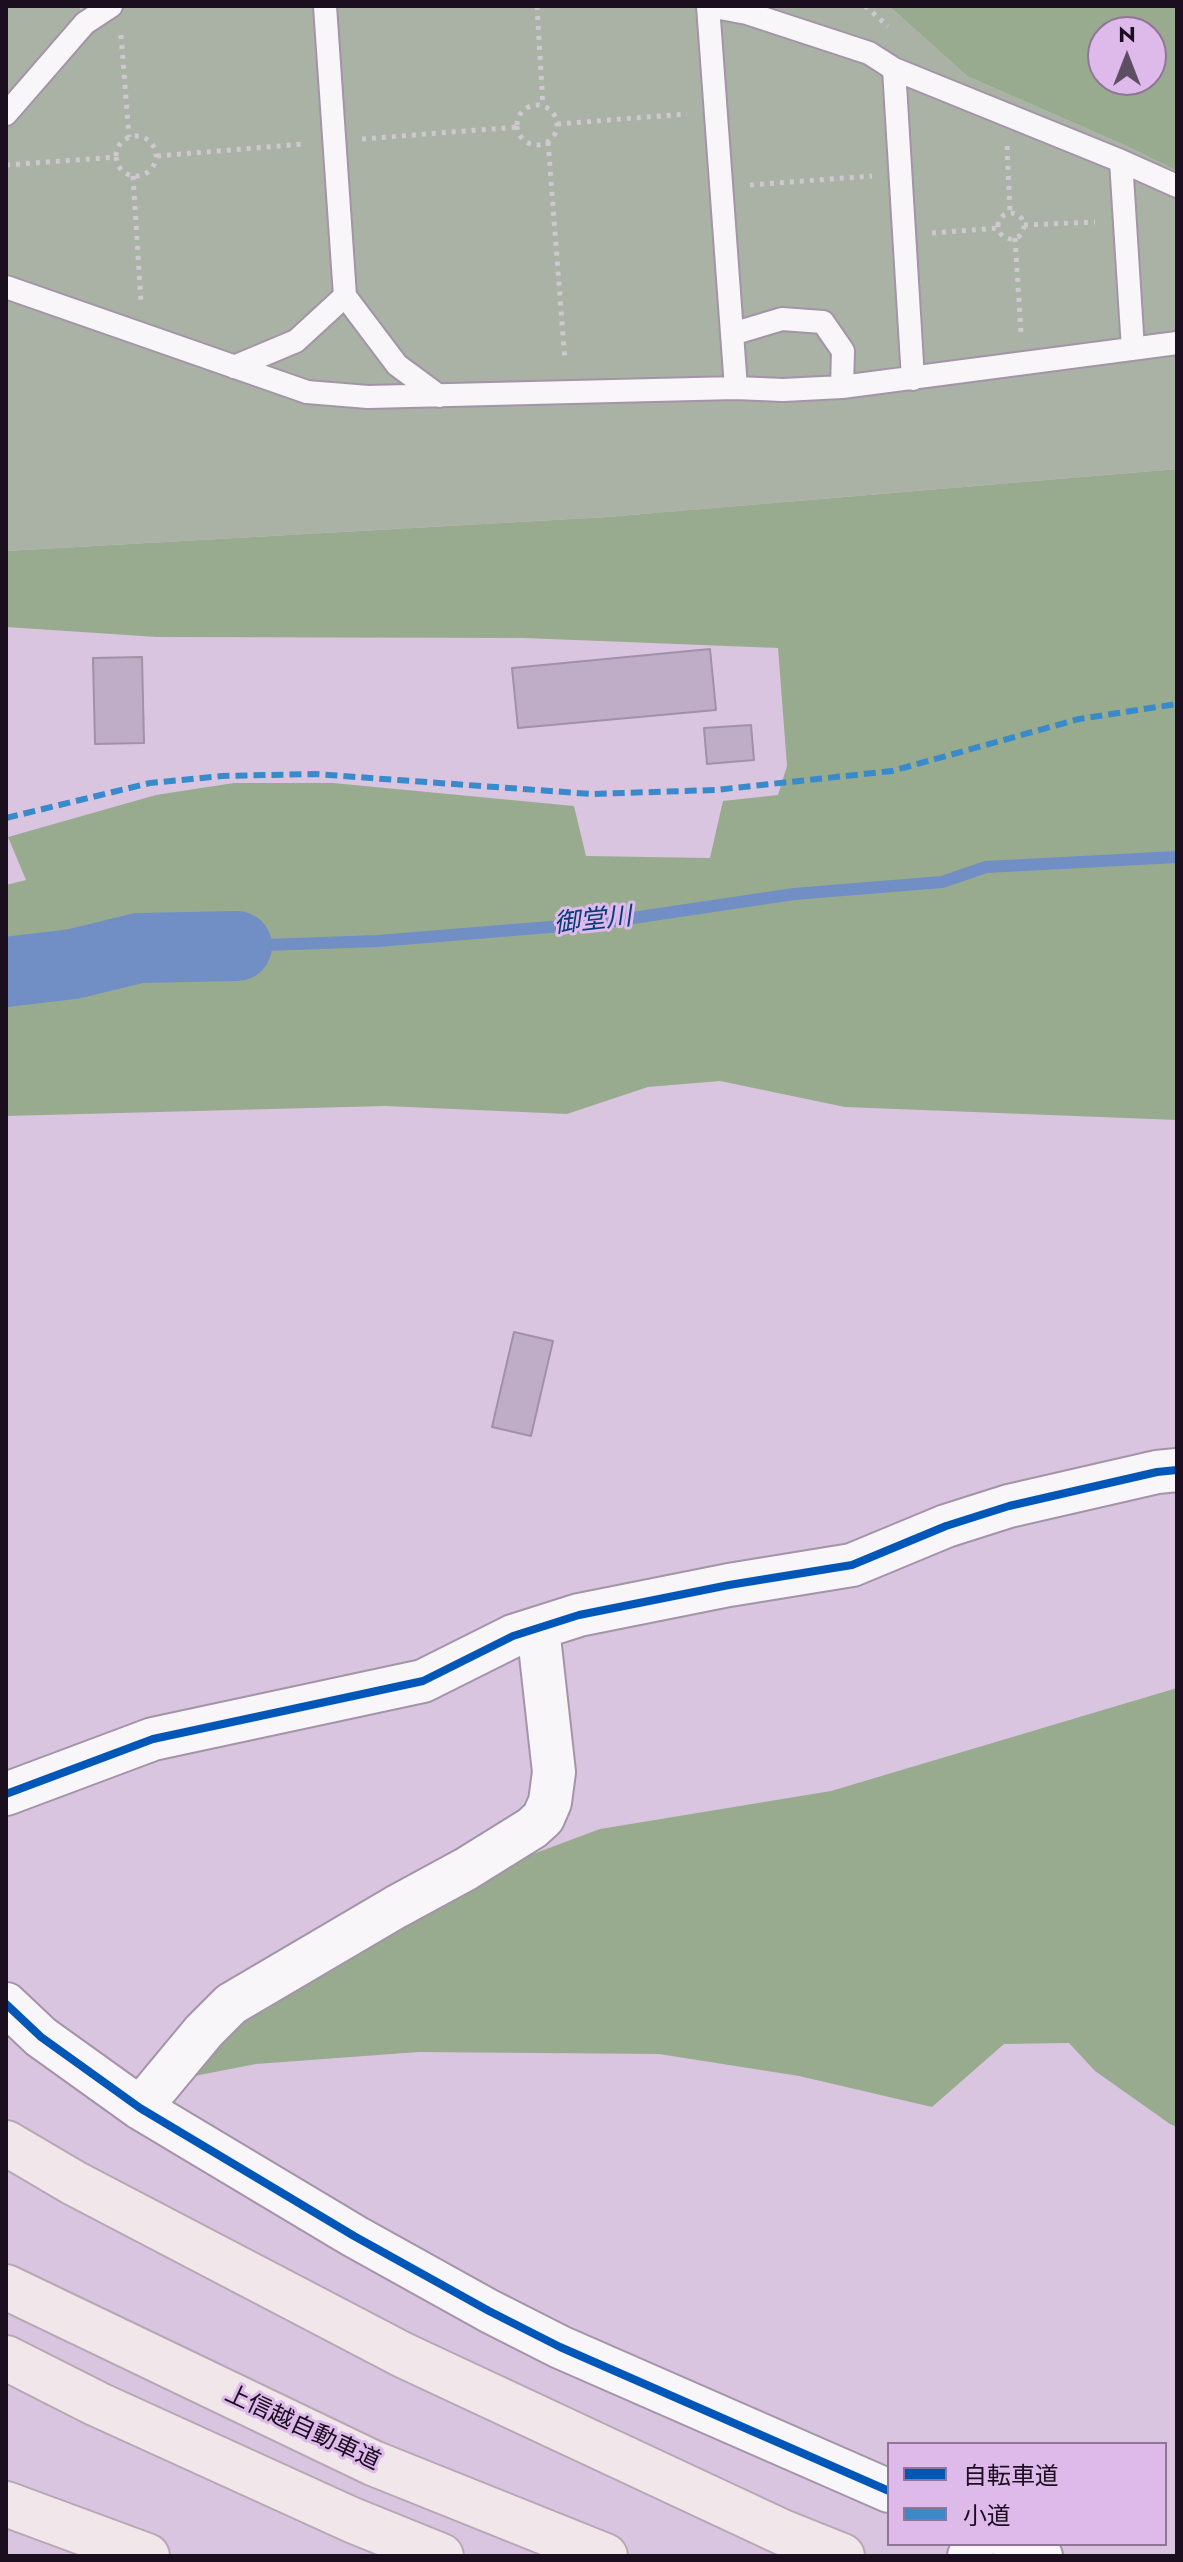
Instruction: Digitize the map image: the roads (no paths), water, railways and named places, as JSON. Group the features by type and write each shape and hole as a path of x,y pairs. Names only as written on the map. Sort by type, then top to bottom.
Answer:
{"highway":[{"path":"6,2143 74,2183 403,2355 768,2526 842,2556"},
{"name":"上信越自動車道","path":"6,2287 373,2463 605,2556"},
{"path":"6,2358 125,2417 352,2520 441,2556"},
{"path":"6,2504 147,2556"}],"street":[{"path":"6,1794 153,1739 423,1681 513,1636 579,1615 729,1585 852,1565 946,1526 1009,1506 1177,1470"},
{"path":"140,2108 204,2031 231,2004 466,1869 543,1818 550,1802 554,1772 538,1628"},
{"path":"6,2004 41,2037 140,2108 354,2236 489,2311 560,2347 887,2490"},
{"path":"1017,2546 1041,2556"}],"lane":[{"path":"325,6 345,296 397,365 439,396"},
{"path":"736,388 709,6 747,13 869,53 894,69 1177,186"},
{"path":"6,114 85,23 115,13"},
{"path":"894,69 913,379"},
{"path":"1121,161 1133,349"},
{"path":"6,287 307,392 368,397 842,387 1177,343"},
{"path":"234,367 296,341 345,296"},
{"path":"732,334 782,319 823,322 843,351 842,387"}],"waterway":[{"name":"御堂川","path":"237,946 378,941 599,923 794,894 942,882 986,867 1177,857"},
{"name":"御堂川","path":"6,972 73,964 139,948 237,946"}]}
